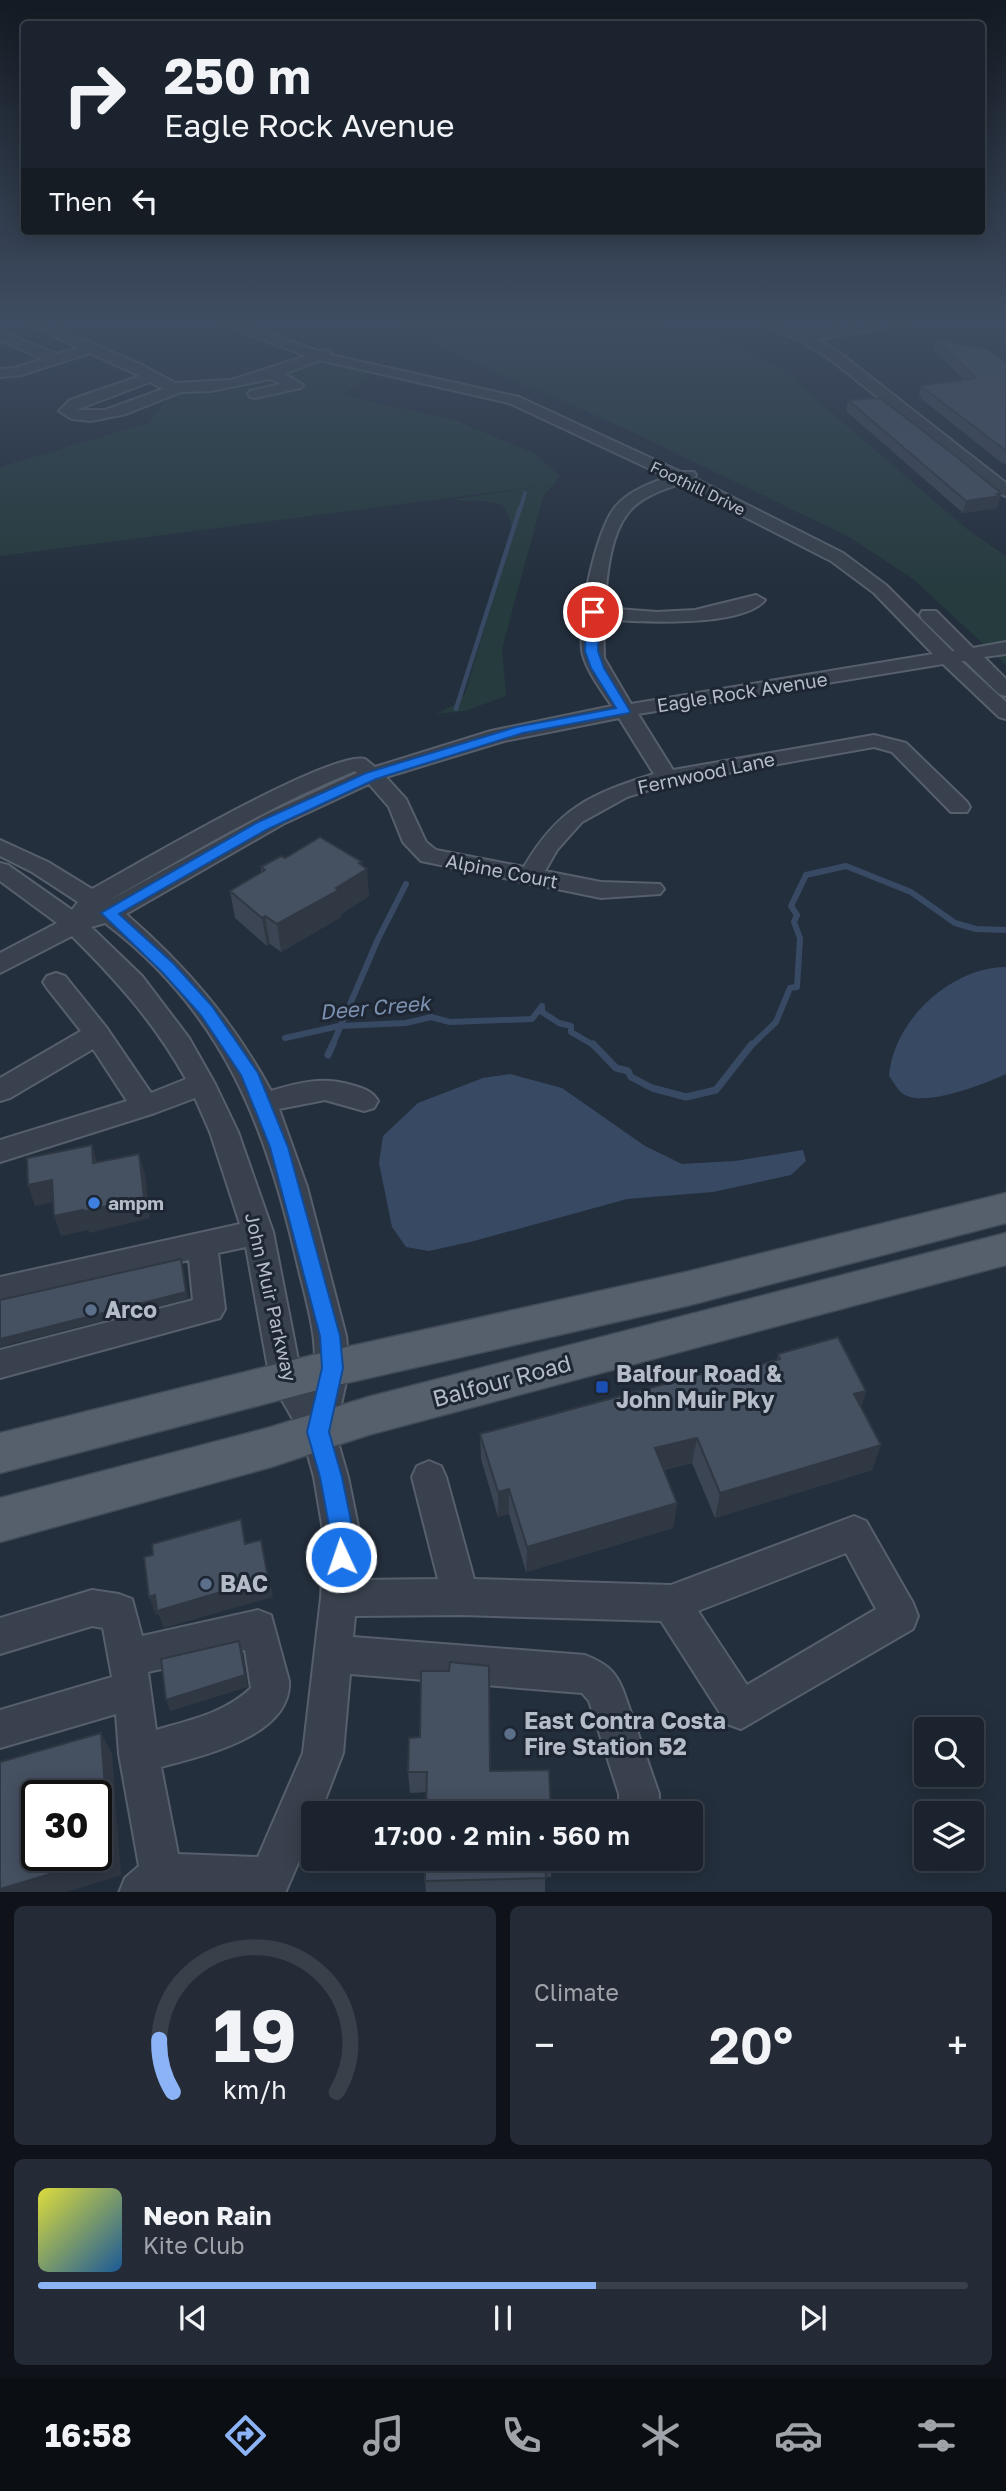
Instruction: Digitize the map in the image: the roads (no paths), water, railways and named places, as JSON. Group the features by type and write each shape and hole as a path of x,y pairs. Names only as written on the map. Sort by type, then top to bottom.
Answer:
{"main road":[{"path":"0,1453 286,1379 686,1289 1006,1208"},
{"name":"Balfour Road","path":"0,1520 368,1416 1006,1249"}],"street":[{"path":"69,408 66,411 76,418 98,417 121,408"},
{"name":"Foothill Drive","path":"533,408 687,475 837,557 1006,690"},
{"path":"902,408 1006,490"},
{"path":"667,777 598,668 592,651 593,612 610,529 622,510 638,496 687,475"},
{"path":"593,612 679,618 723,613 756,600"},
{"path":"953,650 1006,634"},
{"path":"953,650 1006,648"},
{"name":"Foothill Drive","path":"953,650 1006,713"},
{"name":"Eagle Rock Avenue","path":"0,964 74,924 251,810 365,769 620,704 953,650"},
{"name":"Fernwood Lane","path":"531,876 548,846 574,817 619,792 667,777 874,741 899,747 959,807"},
{"name":"Alpine Court","path":"365,769 402,810 420,851 447,861 601,890 652,889"},
{"name":"John Muir Parkway","path":"0,847 51,872 101,906 168,968 206,1010 249,1073 263,1104 294,1199 330,1336 332,1368 318,1432"},
{"name":"John Muir Parkway","path":"0,870 45,900 74,924 133,982 180,1045 202,1084 228,1144 258,1232 286,1379 318,1432 331,1477 342,1536 339,1598 323,1753 311,1801"},
{"path":"56,982 97,1034 145,1106"},
{"path":"0,1091 97,1034"},
{"path":"0,1151 145,1106 202,1084"},
{"path":"263,1104 325,1089 344,1091 364,1101"},
{"path":"0,1290 258,1232"},
{"path":"0,1364 209,1309 202,1245"},
{"path":"429,1477 461,1597"},
{"path":"339,1598 461,1597 671,1603 854,1533 901,1616 741,1710 671,1603"},
{"path":"0,1636 92,1608 119,1612 130,1674 151,1883"},
{"path":"0,1729 130,1674 258,1628 270,1690 260,1709 241,1721 139,1754"},
{"path":"333,1654 584,1674 595,1679 604,1690 639,1794 639,1801"},
{"name":"John Muir Parkway","path":"151,1883 270,1878 301,1833"}],"water":[{"path":"1006,967 1006,1074 969,1089 938,1097 911,1097 902,1093 889,1076 901,1036 913,1017 928,1001 965,976 985,969"},
{"path":"510,1074 562,1088 645,1146 682,1164 735,1161 803,1150 806,1161 791,1175 713,1192 627,1199 429,1251 406,1247 392,1227 379,1163 383,1136 418,1103 483,1078"}],"waterway":[{"path":"520,510 525,493"},
{"path":"456,709 520,508"},
{"name":"Deer Creek","path":"751,1046 776,1022 790,988 797,987 800,938 794,922 797,915 791,906 806,875 846,866 911,892 955,923 976,929 1006,930"},
{"path":"341,1026 378,939 406,884"},
{"name":"Deer Creek","path":"341,1026 406,1023 431,1017 450,1022 532,1019 542,1006 542,1012 559,1023 571,1026 571,1032 595,1046"},
{"name":"Deer Creek","path":"285,1038 341,1026"},
{"path":"332,1046 341,1026"},
{"path":"328,1055 333,1044"},
{"name":"Deer Creek","path":"595,1046 616,1068 628,1071 631,1077 652,1088 686,1097 716,1090 752,1044"}],"place":[{"name":"ampm","path":"94,1203"},
{"name":"Arco","path":"91,1310"},
{"name":"Balfour Road & John Muir Pky","path":"602,1387"},
{"name":"BAC","path":"206,1584"},
{"name":"East Contra Costa Fire Station 52","path":"510,1734"}]}
